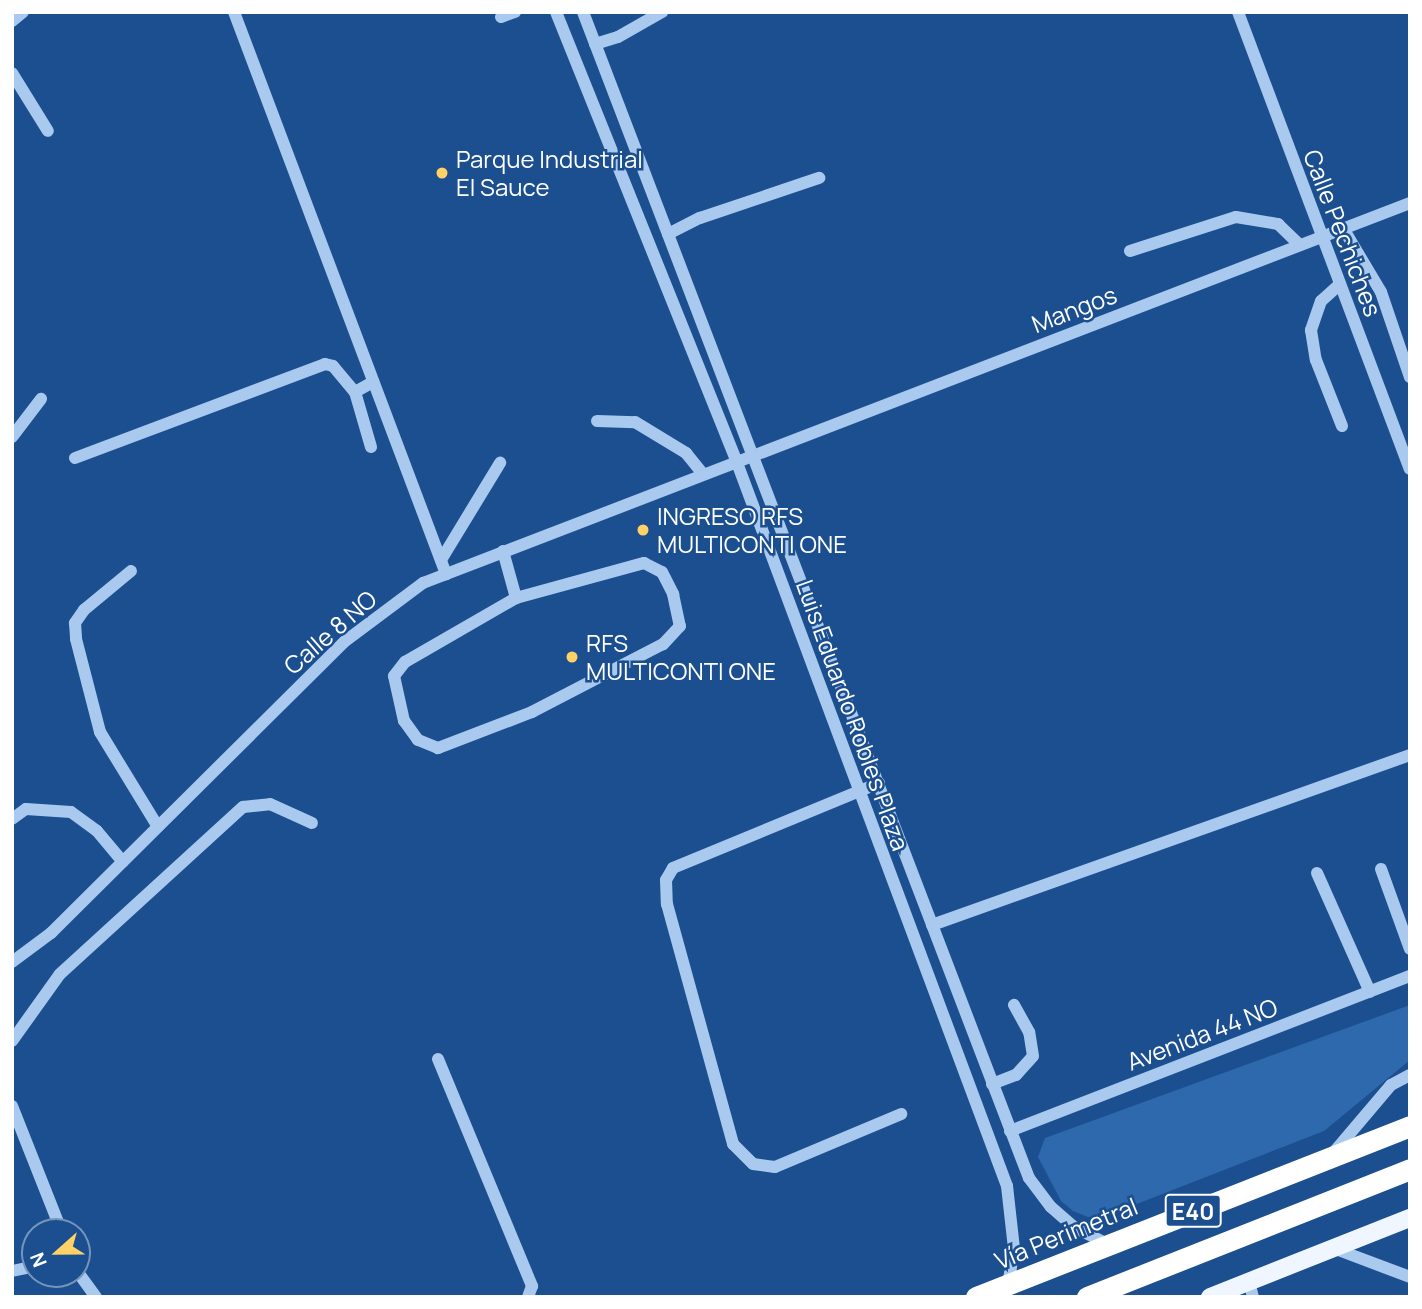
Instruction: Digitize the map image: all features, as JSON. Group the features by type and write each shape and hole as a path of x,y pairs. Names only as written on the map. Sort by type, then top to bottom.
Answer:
{"highway":[{"name":"Vía Perimetral","path":"976,1297 1410,1126"},
{"name":"E40","path":"1087,1297 1410,1169"}],"main road":[{"path":"1210,1297 1243,1290 1333,1248 1410,1218"}],"street":[{"path":"12,21 23,12"},
{"path":"234,12 446,574"},
{"path":"501,17 515,12"},
{"name":"Luis Eduardo Robles Plaza","path":"556,12 736,460 1006,1185 1014,1248 1008,1284"},
{"path":"596,44 618,37 662,12"},
{"name":"Calle Pechiches","path":"1238,12 1410,469"},
{"name":"Luis Eduardo Robles Plaza","path":"588,14 596,44 1029,1178 1051,1207 1074,1227 1108,1244"},
{"path":"12,73 48,131"},
{"path":"668,234 700,218 819,178"},
{"name":"Mangos","path":"752,453 1410,203"},
{"path":"1130,251 1236,217 1278,223 1300,244"},
{"path":"1343,228 1381,292 1410,377"},
{"path":"1340,284 1321,301 1311,330 1316,360 1342,426"},
{"path":"75,458 325,364 333,366 355,392 371,447"},
{"path":"355,392 373,382"},
{"path":"12,437 41,399"},
{"path":"597,421 635,422 686,453 702,473"},
{"name":"Calle 8 NO","path":"12,962 51,933 344,642 423,583 752,453"},
{"path":"441,560 500,463"},
{"path":"503,551 516,598"},
{"path":"644,563 662,572 673,594 680,626 663,644 532,712 438,748 418,740 404,721 394,676 405,662 516,598 644,563"},
{"path":"131,571 84,610 75,623 76,639 100,732 158,827"},
{"path":"932,925 1410,755"},
{"path":"879,783 673,867 666,880 667,904 733,1144 753,1164 775,1167 901,1114"},
{"path":"12,1041 60,974 243,807 270,804 312,823"},
{"path":"12,819 26,809 71,812 97,831 123,862"},
{"path":"1381,869 1410,949"},
{"path":"1317,873 1370,992"},
{"name":"Avenida 44 NO","path":"1010,1131 1410,976"},
{"path":"992,1084 1016,1074 1033,1056 1029,1032 1014,1005"},
{"path":"438,1059 532,1286 528,1297"},
{"path":"1330,1157 1391,1085 1410,1075"},
{"path":"12,1106 56,1218"},
{"path":"1333,1248 1410,1277"}],"shaded area":[{"path":"1410,1005 1410,1060 1324,1131 1106,1216 1088,1217 1073,1211 1061,1201 1038,1157 1045,1138"}],"place":[{"name":"Parque Industrial El Sauce","path":"442,173"},
{"name":"INGRESO RFS MULTICONTI ONE","path":"643,530"},
{"name":"RFS MULTICONTI ONE","path":"572,657"}]}
